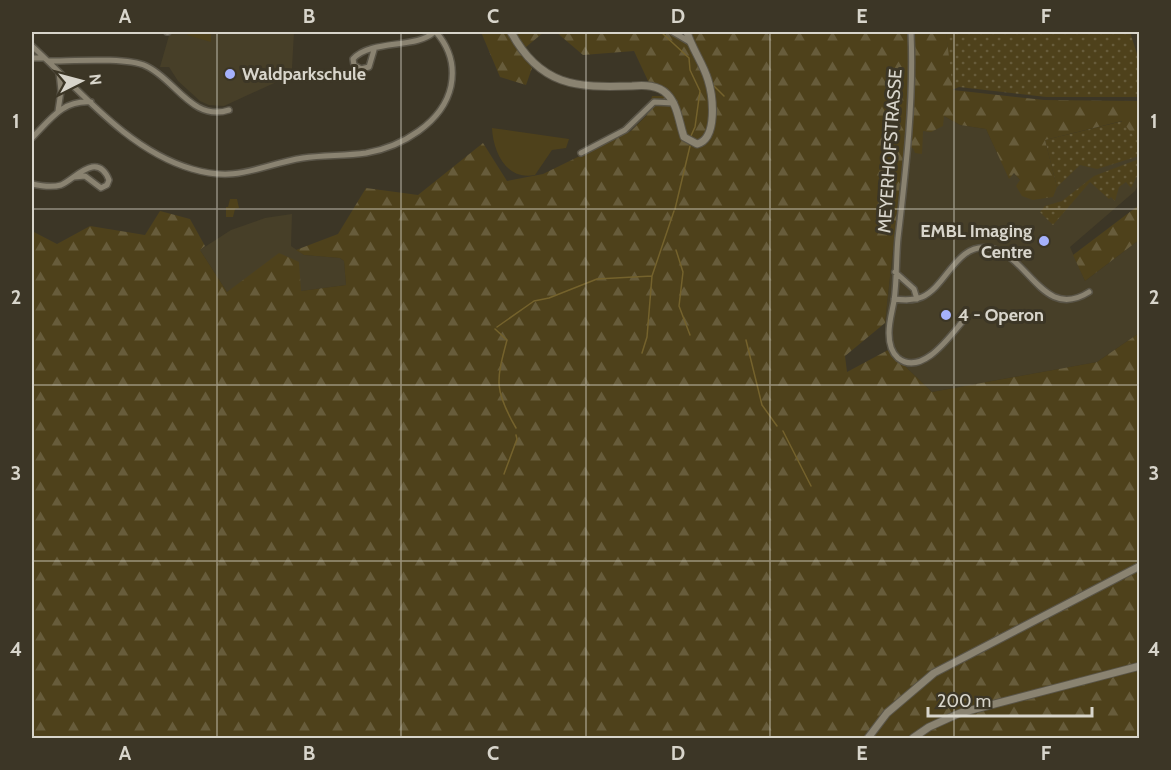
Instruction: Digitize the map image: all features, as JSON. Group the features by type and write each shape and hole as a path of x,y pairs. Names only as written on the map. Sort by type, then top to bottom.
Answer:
{"street":[{"path":"32,46 92,102 151,152 179,165 211,173 247,174 299,159 371,152 397,143 416,132 435,115 445,102 452,82 452,63 445,44 435,32 427,37 374,50"},
{"path":"511,32 525,54 536,65 562,82 594,87 654,87 665,92 674,103 685,139 695,144 706,140 710,125 710,90 687,32"},
{"path":"672,32 690,42"},
{"name":"MEYERHOFSTRASSE","path":"911,32 910,124 889,340 894,353 903,361 915,363 925,359 963,321"},
{"path":"32,58 144,65 161,75 199,108 213,113 229,110"},
{"path":"58,111 61,91 59,72"},
{"path":"32,138 58,111 74,103 92,102"},
{"path":"581,153 625,130 654,102 674,103"},
{"path":"32,184 58,186 80,171 90,168 105,173 109,180 107,185 101,188 85,176 74,177"},
{"path":"894,299 917,299 931,290 971,250 984,248 1005,255 1052,296 1070,300 1089,292"},
{"path":"895,272 914,290 917,299"},
{"path":"868,738 887,713 934,673 1140,566"},
{"path":"913,738 929,727 960,713 1140,666"}],"shaded area":[{"name":"Waldparkschule","path":"170,32 294,32 292,68 283,79 224,106 209,105 200,101 178,81 169,67 160,67"},
{"path":"944,116 960,125 986,129 1009,178 1014,173 1020,180 1057,187 1045,140 1139,143 1139,183 1135,191 1070,247 1085,281 1139,240 1139,333 1097,362 932,392 888,350 885,323 904,147 913,148 923,131"},
{"path":"292,214 291,246 304,255 340,258 344,261 346,285 301,291 240,284 227,292 200,250 231,230 265,218"}],"green space":[{"path":"188,32 211,32 211,42 187,35"},
{"path":"481,32 544,32 520,52 532,68 526,85 500,77"},
{"path":"556,32 946,32 953,90 1044,100 1139,101 1139,143 1122,121 1045,140 1057,187 1053,197 1033,200 1022,196 1016,186 1020,180 1014,173 1009,179 986,129 960,125 944,116 943,126 931,132 923,131 922,154 915,153 913,148 904,147 885,323 845,356 847,372 888,350 932,392 1097,362 1139,333 1139,738 32,738 32,231 57,244 90,226 145,235 160,211 190,219 205,246 200,250 227,292 279,253 299,262 301,291 346,285 344,261 340,258 304,255 296,250 338,234 366,188 418,195 483,143 507,181 543,174 631,131 647,115 652,96 663,96 649,83 634,51 583,55"},
{"path":"946,32 1130,32 1139,60 1139,97 1046,97 959,87 952,90"},
{"path":"1123,121 1139,143 1139,156 1097,169 1080,165 1057,187 1045,140"},
{"path":"492,128 569,139 566,148 552,150 535,175 525,176 509,169 498,155"},
{"path":"1139,159 1139,172 1131,188 1126,182 1119,187 1115,201 1111,197 1109,199 1090,182 1053,225 1040,212 1045,206 1062,201 1094,176"},
{"path":"230,199 237,199 239,208 235,209 233,217 226,217 226,207"},
{"path":"1139,205 1139,240 1085,281 1073,255"}],"waterway":[{"path":"661,32 689,58 690,70 700,91 695,127 690,138"},
{"path":"712,84 724,96"},
{"path":"675,209 690,146"},
{"path":"642,353 647,337 652,276 674,211"},
{"path":"676,250 683,272 679,306 690,335"},
{"path":"497,327 534,301 549,298 597,279 652,276"},
{"path":"495,329 507,340 499,385 504,404 516,428"},
{"path":"746,340 762,405 777,426"},
{"path":"783,431 811,486"},
{"path":"504,474 517,439 516,435"}],"place":[{"name":"Waldparkschule","path":"230,74"},
{"name":"EMBL Imaging Centre","path":"1044,241"},
{"name":"4 - Operon","path":"946,315"}]}
